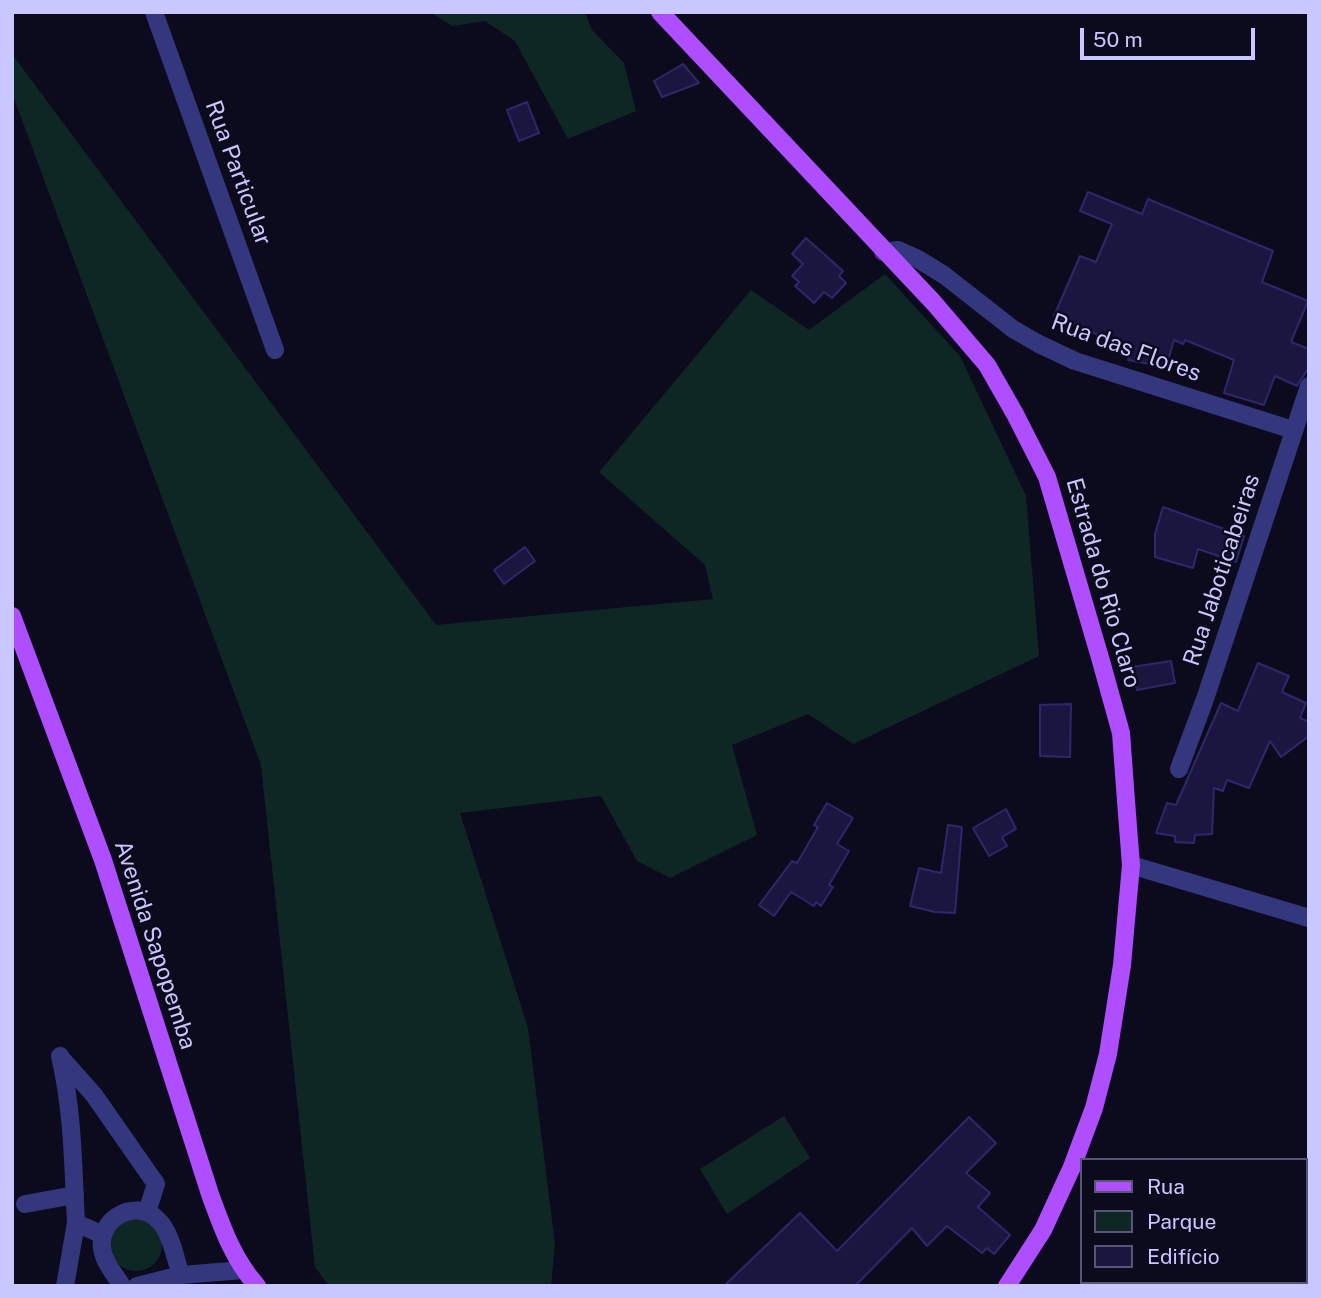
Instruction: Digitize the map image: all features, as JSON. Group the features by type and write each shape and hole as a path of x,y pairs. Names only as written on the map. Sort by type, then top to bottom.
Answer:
{"main road":[{"name":"Estrada do Rio Claro","path":"660,12 883,252 934,303 986,365 1047,477 1074,562 1121,733 1131,865 1122,965 1108,1054 1094,1108 1072,1167 1042,1230 1007,1286"},
{"name":"Avenida Sapopemba","path":"12,616 103,860 227,1241 243,1270 257,1286"}],"street":[{"name":"Rua Particular","path":"154,12 275,350"},
{"name":"Rua das Flores","path":"883,252 898,250 918,259 944,275 1013,329 1075,361 1293,430"},
{"name":"Rua Jaboticabeiras","path":"1179,769 1309,386"},
{"path":"1131,865 1309,918"},
{"path":"65,1286 76,1223 75,1162 69,1119 69,1093 60,1056 94,1095 156,1184 147,1212"},
{"path":"25,1204 75,1195"},
{"path":"122,1286 103,1253 103,1236 115,1217 125,1212 147,1212 157,1218 164,1227 181,1275"},
{"path":"76,1223 103,1236"},
{"path":"137,1286 181,1275 243,1270"}],"green space":[{"path":"430,12 585,12 592,30 624,63 636,111 568,139 515,41 485,21 452,26"},
{"path":"12,54 436,625 713,599 705,565 599,472 751,290 809,330 885,274 960,356 1026,496 1039,656 853,744 808,714 732,745 757,835 670,878 637,861 601,796 460,813 528,1028 555,1245 551,1286 329,1286 315,1267 261,765 12,93"},
{"path":"784,1116 810,1158 727,1214 700,1169"},
{"path":"136,1219 155,1226 162,1245 155,1264 136,1271 117,1264 110,1245 117,1226"},
{"path":"1309,1237 1309,1286 1179,1286 1307,1284"}],"building":[{"path":"683,64 699,83 662,97 654,81"},
{"path":"527,102 539,133 519,141 507,110"},
{"path":"1088,192 1142,214 1148,199 1273,251 1262,282 1308,301 1291,342 1309,349 1309,367 1297,386 1275,376 1264,405 1224,393 1234,360 1185,340 1183,344 1174,340 1166,367 1128,360 1132,349 1054,316 1080,256 1096,262 1112,224 1080,211"},
{"path":"806,238 843,271 839,276 846,283 832,298 824,292 814,303 795,286 799,282 792,276 803,264 792,254"},
{"path":"1163,507 1244,536 1236,562 1198,549 1193,568 1155,557 1155,534"},
{"path":"525,547 535,561 504,584 494,570"},
{"path":"1171,661 1175,683 1137,690 1132,667"},
{"path":"1258,663 1289,676 1282,692 1306,703 1300,718 1309,722 1309,736 1281,757 1270,741 1249,788 1227,780 1223,791 1214,788 1212,834 1195,835 1194,843 1175,842 1175,836 1156,833 1167,803 1176,805 1221,703 1238,711"},
{"path":"1071,704 1070,757 1040,756 1040,705"},
{"path":"827,803 853,818 837,844 849,851 829,885 833,887 821,906 816,902 814,906 791,892 774,916 759,905 792,861 797,863 818,827 814,825"},
{"path":"1006,809 1016,829 1002,837 1007,846 989,856 973,828"},
{"path":"948,825 962,827 955,913 910,906 919,868 941,873"},
{"path":"969,1117 996,1143 966,1173 990,1193 978,1207 1010,1235 994,1254 987,1248 982,1253 947,1226 927,1246 912,1228 855,1286 724,1286 800,1213 837,1251"}]}
